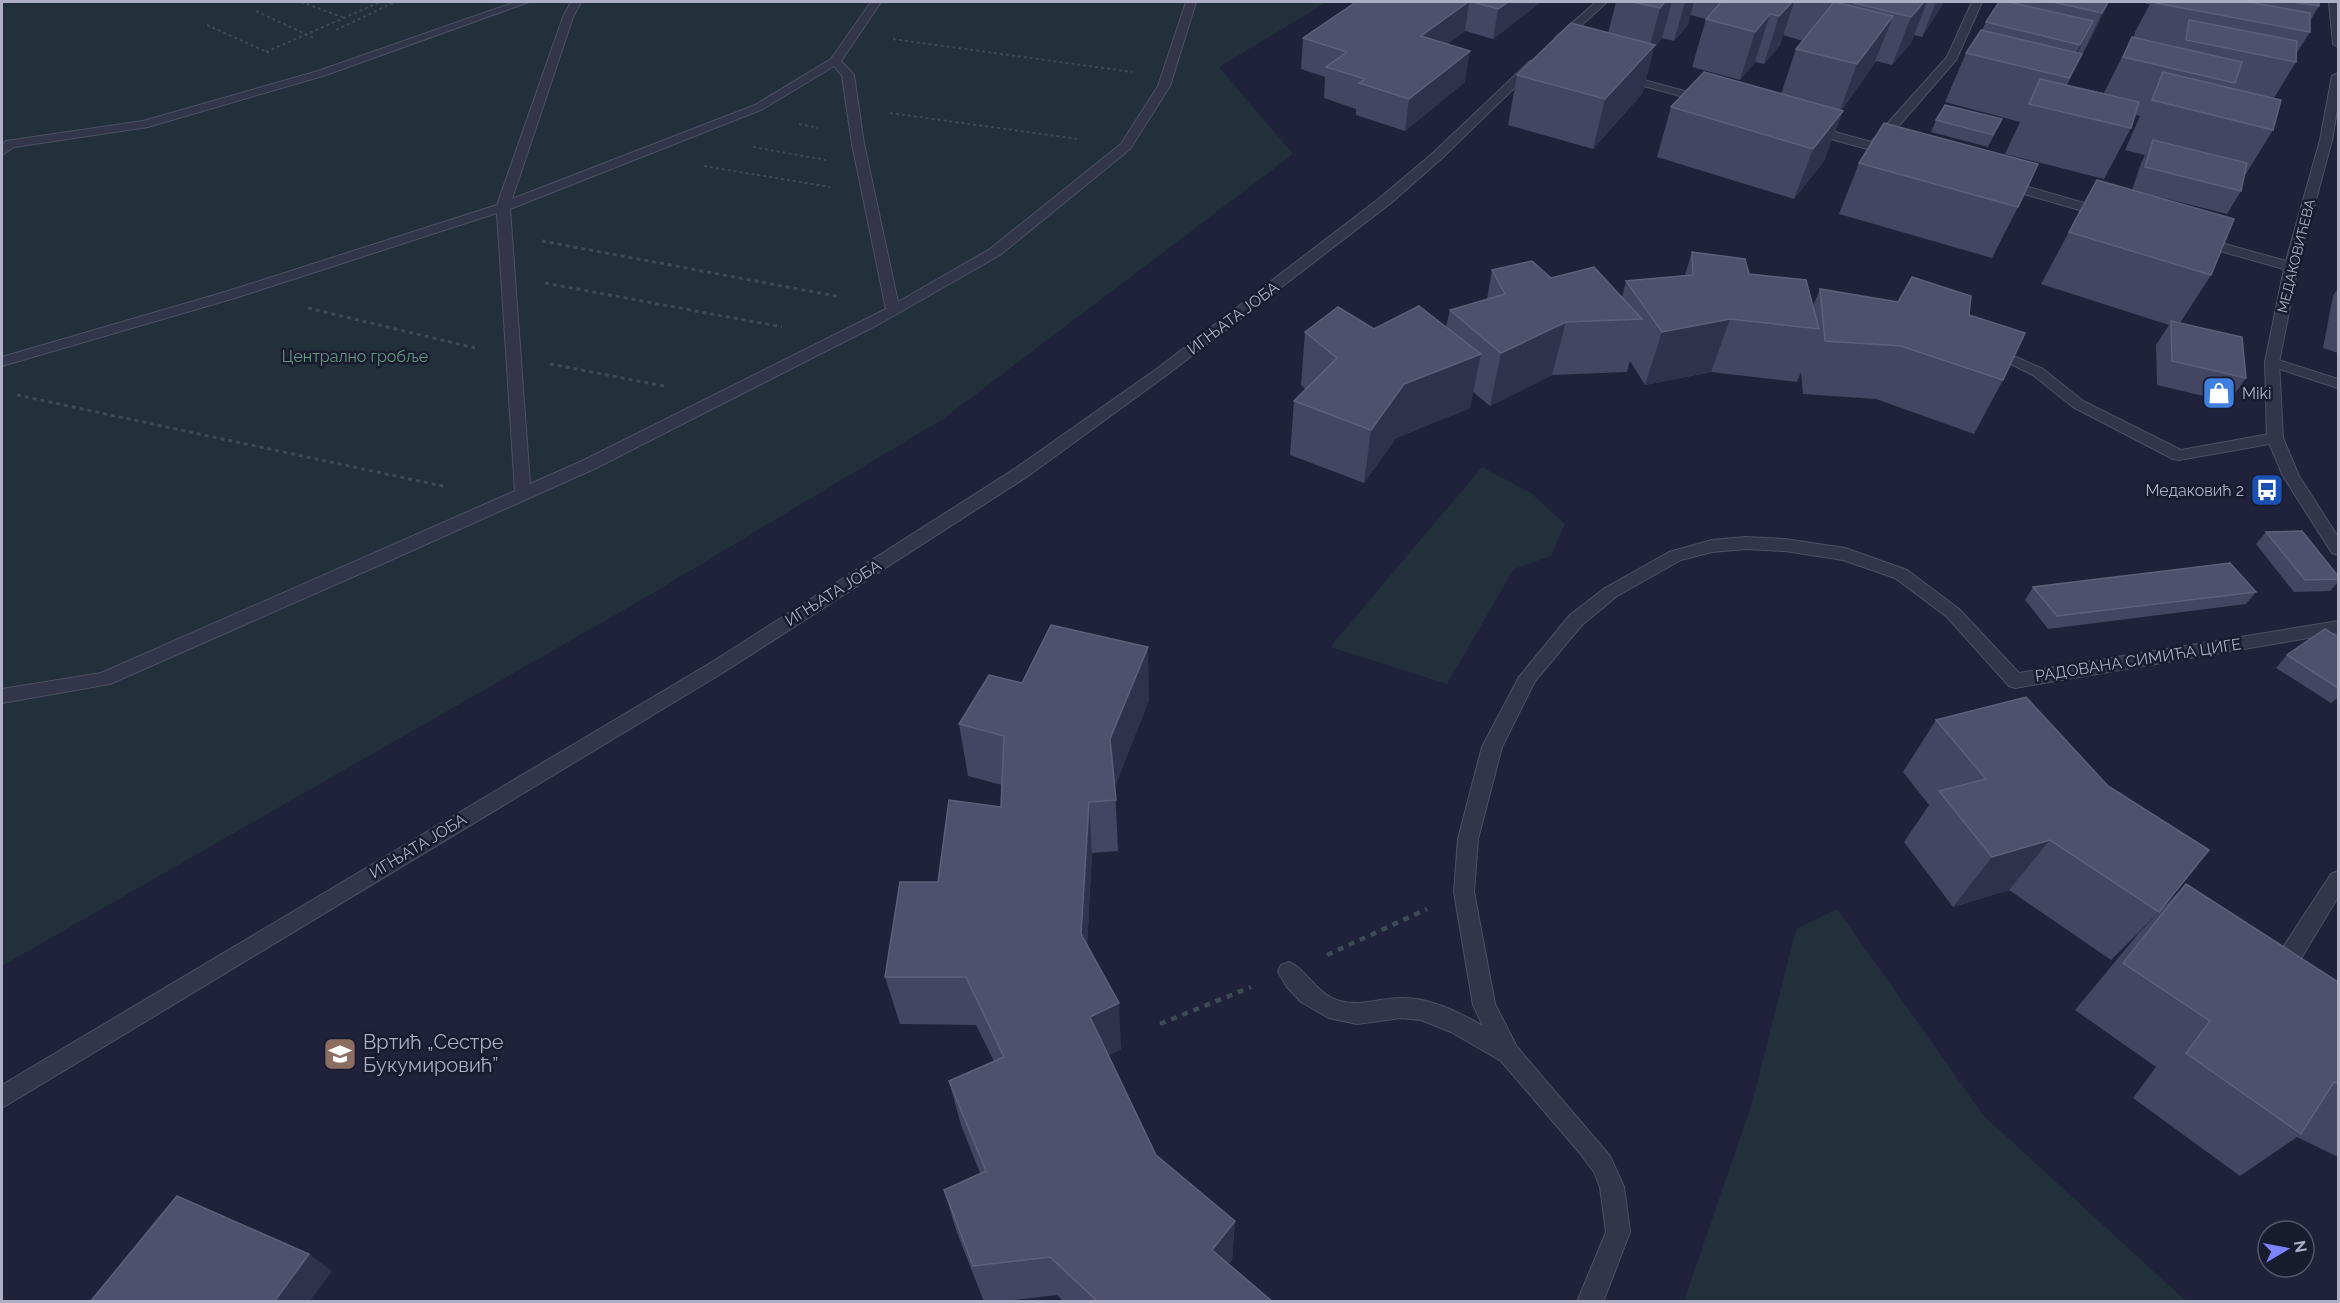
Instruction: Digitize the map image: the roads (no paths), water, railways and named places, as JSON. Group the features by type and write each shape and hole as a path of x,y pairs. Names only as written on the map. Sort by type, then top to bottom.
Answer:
{"street":[{"path":"2,151 10,144 144,124 178,115 321,73 524,2"},
{"path":"516,497 514,357 503,207 568,17 576,2"},
{"path":"2,362 240,292 503,207 759,106 834,61 876,2"},
{"path":"2,696 104,680 588,465 841,338 996,252 1126,146 1164,86 1191,2"},
{"name":"ИГЊАТА ЈОБА","path":"2,1097 718,667 1022,472 1181,357 1386,200 1437,156 1602,2"},
{"path":"1874,147 1952,58 1977,2"},
{"path":"2334,2 2338,44"},
{"path":"834,61 848,75 868,193 893,308"},
{"path":"1611,74 1714,102"},
{"name":"МЕДАКОВИЋЕВА","path":"2275,438 2272,362 2291,267 2326,140 2338,76"},
{"path":"1794,125 1908,157"},
{"path":"1988,180 2125,219"},
{"path":"2182,235 2291,267"},
{"path":"2016,361 2038,372 2078,404 2179,455 2275,438 2291,476 2338,549"},
{"path":"2272,362 2338,384"},
{"name":"РАДОВАНА СИМИЋА ЦИГЕ","path":"1590,1302 1618,1232 1612,1187 1602,1164 1587,1144 1509,1054 1484,1005 1464,892 1468,839 1492,747 1528,677 1576,620 1611,592 1675,556 1712,546 1745,543 1785,545 1845,554 1901,574 1953,613 2015,681 2338,627"},
{"path":"2314,631 2338,646"},
{"path":"2292,953 2338,880"},
{"name":"РАДОВАНА СИМИЋА ЦИГЕ","path":"1289,972 1295,984 1309,996 1337,1010 1355,1014 1389,1008 1423,1011 1468,1029 1509,1054"}],"place":[{"name":"Miki","path":"2219,393"},
{"name":"Медаковић 2","path":"2267,490"},
{"name":"Вртић „Сестре Букумировић”","path":"340,1054"}],"park label":[{"name":"Централно гробље","path":"355,356"}]}
